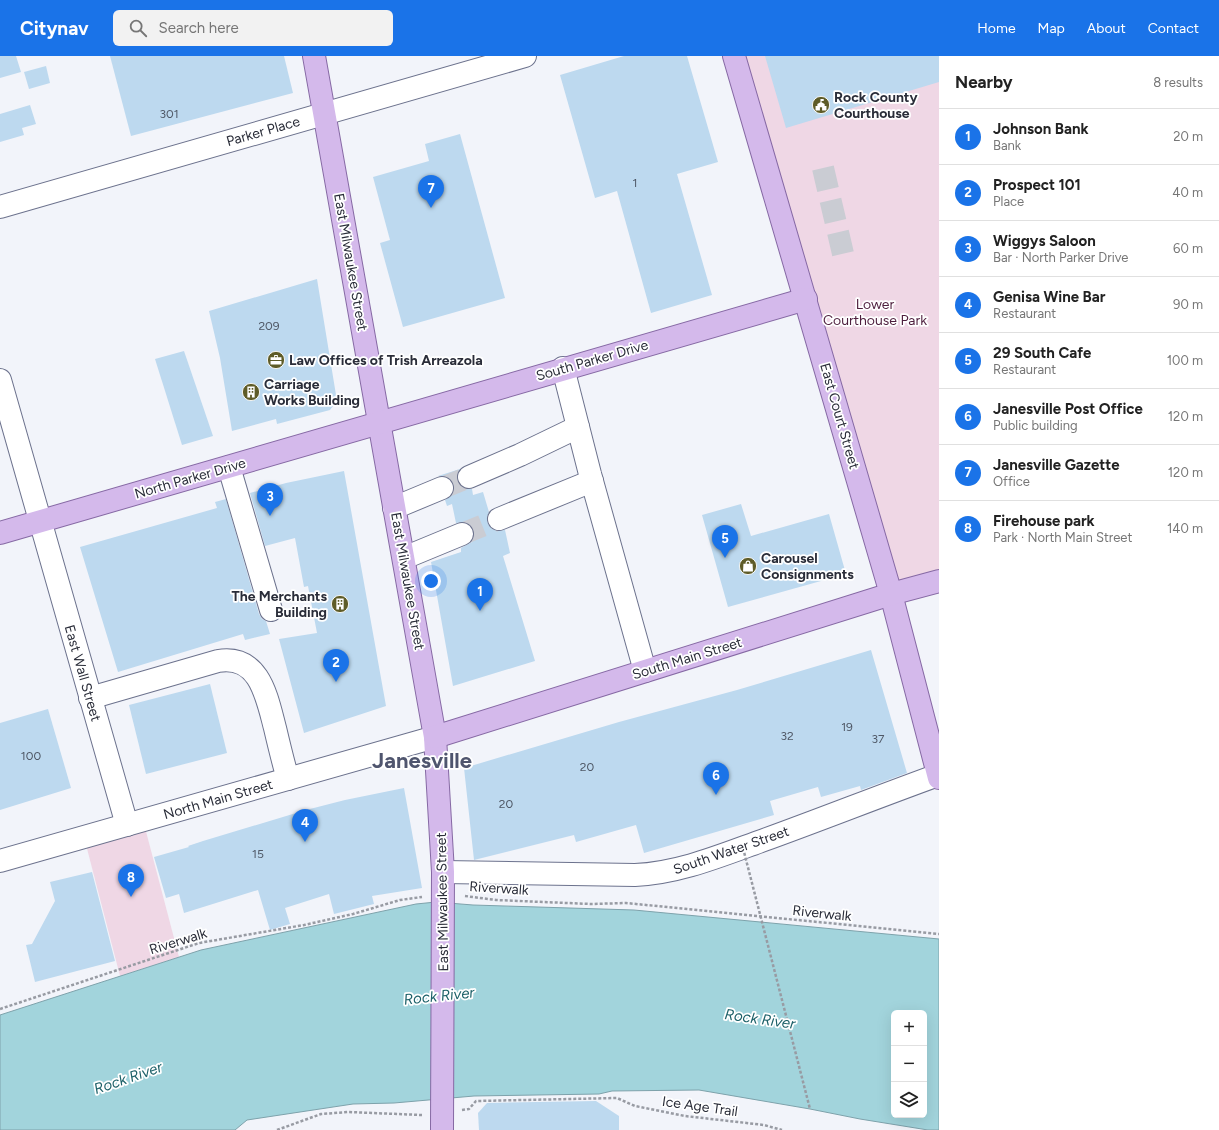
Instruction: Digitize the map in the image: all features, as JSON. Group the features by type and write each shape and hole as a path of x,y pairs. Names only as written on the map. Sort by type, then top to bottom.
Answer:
{"main road":[{"name":"East Milwaukee Street","path":"314,56 436,737 444,898 442,1121"},
{"name":"East Court Street","path":"734,56 891,594 939,777"},
{"name":"South Parker Drive","path":"379,424 563,368 806,299"},
{"name":"North Parker Drive","path":"0,533 379,424"},
{"name":"South Main Street","path":"436,737 891,594 939,581"}],"street":[{"name":"Parker Place","path":"0,206 525,56"},
{"path":"563,368 592,481 645,671"},
{"name":"East Wall Street","path":"0,380 127,825"},
{"path":"469,477 520,455 578,427"},
{"path":"229,467 271,610"},
{"path":"499,519 592,481"},
{"path":"394,508 442,488"},
{"path":"404,558 462,534"},
{"path":"90,698 218,661 236,661 251,670 265,691 288,779"},
{"name":"North Main Street","path":"0,861 436,737"},
{"name":"South Water Street","path":"443,872 655,874 668,872 743,848 939,777"}],"path":[{"path":"743,848 810,1109"},
{"name":"Riverwalk","path":"0,1009 199,943 304,925 353,914 400,900 444,898 626,904 939,934"},
{"name":"Ice Age Trail","path":"617,1098 635,1106 685,1116 764,1125 782,1130"}],"green space":[{"name":"Lower Courthouse Park","path":"734,56 939,56 939,581 891,594"},
{"path":"143,820 179,957 120,976 84,837"}],"water":[{"name":"Rock River","path":"436,902 473,905 634,910 939,939 939,1130 928,1130 860,1119 699,1090 612,1091 599,1094 474,1096 394,1103 353,1104 247,1120 235,1130 0,1130 0,1015 201,950 416,904"}],"building":[{"path":"0,56 16,56 21,72 0,78"},
{"path":"110,56 284,56 293,93 131,136"},
{"path":"624,56 687,56 718,162 677,174 712,295 651,313 617,191 595,198 560,75"},
{"name":"Rock County Courthouse","path":"765,56 939,56 939,82 786,128"},
{"path":"46,66 50,83 29,89 24,72"},
{"path":"30,105 36,124 22,128 24,135 0,142 0,114"},
{"path":"460,134 505,298 403,327 380,243 390,240 373,177 429,161 425,144"},
{"path":"317,279 337,401 330,410 277,424 276,419 232,431 220,358 209,311"},
{"path":"184,351 213,436 182,445 155,359"},
{"path":"460,469 457,476 461,487 472,489 473,495 483,492 489,512 487,518 488,524 492,529 497,531 505,530 510,553 503,556 535,661 453,686 431,562 461,552 461,548 472,542 474,536 474,530 469,524 463,522 456,523 452,504 447,506 445,500 452,495 454,489 453,483 449,478 438,476"},
{"path":"344,471 386,706 304,733 279,639 317,633 308,586 304,587 295,538 265,546 250,493 286,483"},
{"path":"226,499 259,614 262,619 266,621 270,634 245,640 243,634 118,672 80,547 217,508 215,502"},
{"path":"741,504 751,536 829,514 846,574 728,607 702,515"},
{"path":"871,650 907,773 861,790 860,786 821,797 818,787 770,801 774,815 644,853 636,825 576,842 574,835 474,860 464,768"},
{"path":"210,684 227,753 146,774 129,705"},
{"path":"48,709 71,788 0,810 0,723"},
{"path":"404,788 422,888 372,896 374,904 334,914 329,894 285,908 290,924 270,930 258,890 184,913 179,894 166,898 154,857 306,810 345,800"},
{"path":"92,872 115,961 35,982 26,945 32,944 55,901 50,882"},
{"path":"596,1101 619,1116 619,1130 479,1130 478,1113 487,1103"}],"tunnel":[{"path":"823,168 844,258"},
{"path":"442,488 469,477"},
{"path":"462,534 499,519"}],"place":[{"name":"Rock County Courthouse","path":"821,105"},
{"name":"Janesville Gazette","path":"431,208"},
{"name":"Law Offices of Trish Arreazola","path":"276,360"},
{"name":"Carriage Works Building","path":"251,392"},
{"name":"Wiggys Saloon","path":"270,516"},
{"name":"29 South Cafe","path":"725,558"},
{"name":"Carousel Consignments","path":"748,566"},
{"name":"The Merchants Building","path":"340,604"},
{"name":"Johnson Bank","path":"480,611"},
{"name":"Prospect 101","path":"336,682"},
{"name":"Janesville Post Office","path":"716,795"},
{"name":"Genisa Wine Bar","path":"305,842"},
{"name":"Firehouse park","path":"131,897"}],"district":[{"name":"Janesville","path":"422,760"}]}
